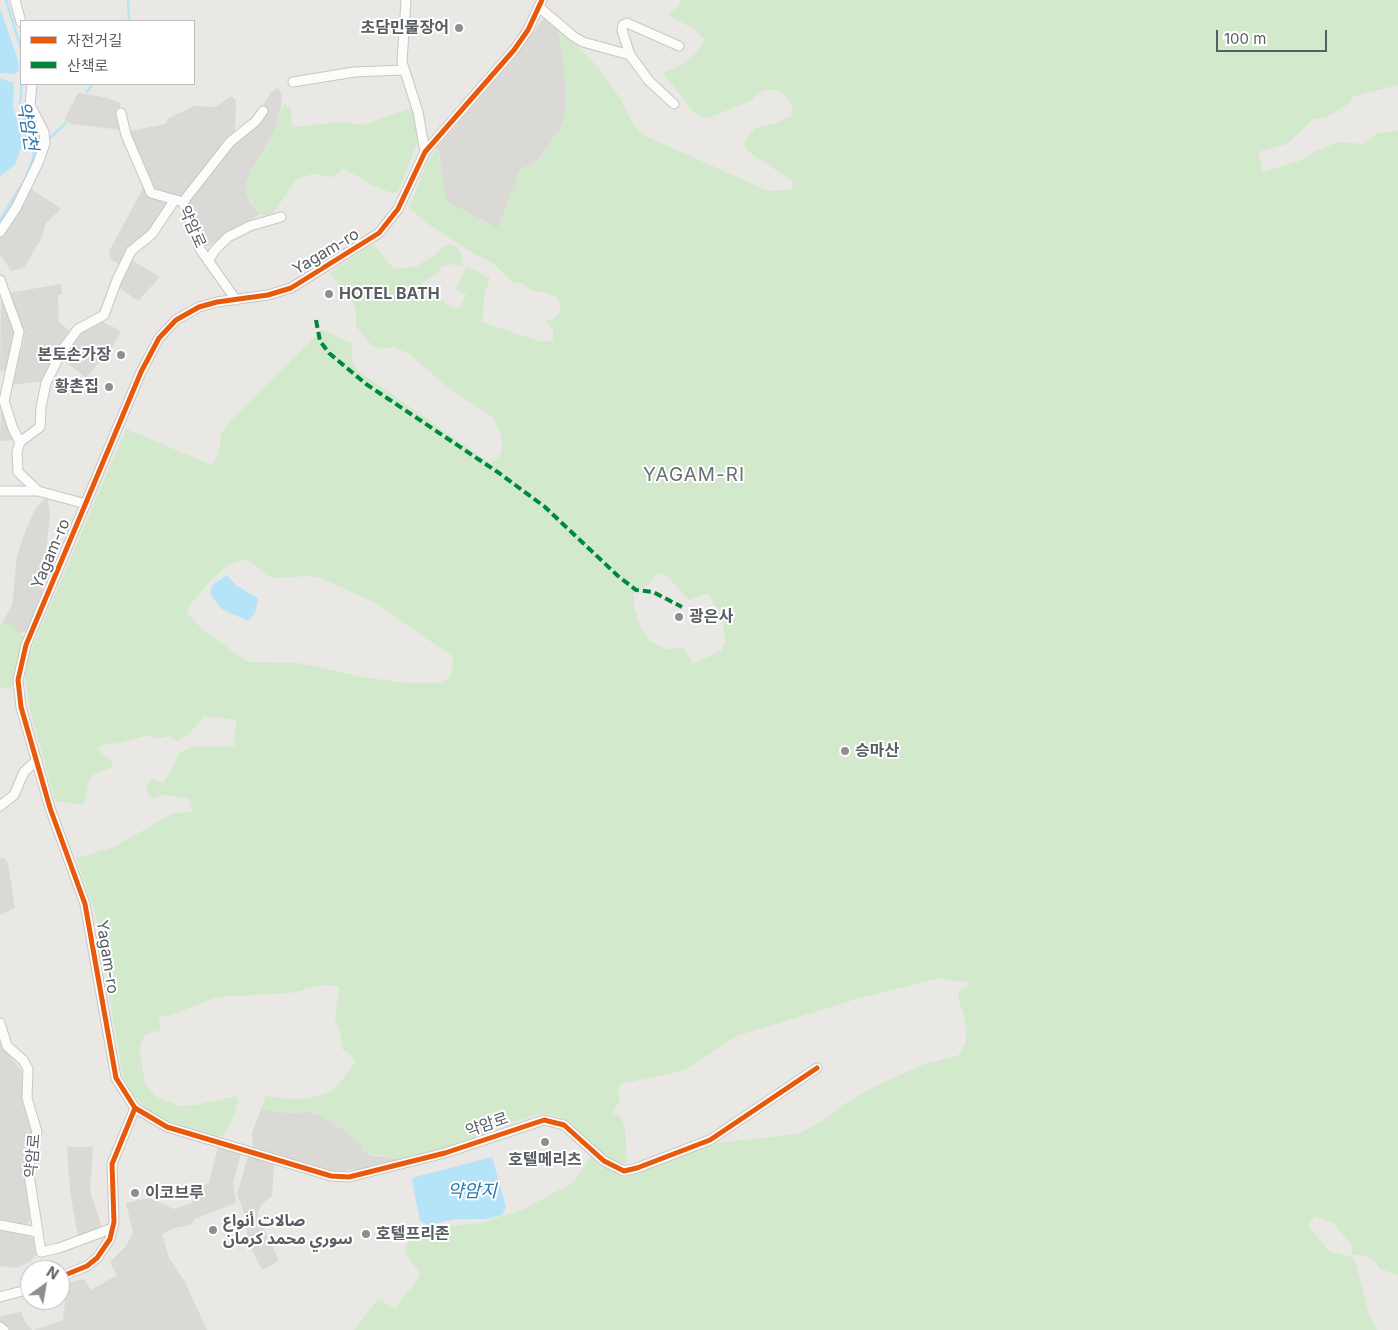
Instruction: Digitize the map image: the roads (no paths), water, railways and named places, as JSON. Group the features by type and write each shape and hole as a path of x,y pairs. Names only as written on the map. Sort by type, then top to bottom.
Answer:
{"street":[{"path":"15,0 20,20"},
{"path":"406,0 401,57 403,70 418,112 425,152"},
{"path":"541,4 577,39 630,55"},
{"name":"Yagam-ro","path":"134,1108 116,1078 85,904 50,808 22,707 18,689 20,667 26,645 141,372 159,338 176,320 186,313 208,304 291,288 371,239 389,222 398,209 425,152 514,50 541,4"},
{"path":"674,104 649,81 630,55 622,30 623,25 626,23 679,46"},
{"path":"293,82 354,72 403,70"},
{"path":"0,232 16,208 46,143 44,132 30,105 32,85"},
{"path":"38,491 18,472 17,452 20,442 40,427 41,407 46,383 63,349 78,329 104,314 131,251 152,234 230,142 256,121 263,111"},
{"name":"약암로","path":"121,113 126,135 151,193 179,201 200,249 236,300"},
{"path":"208,261 215,250 228,237 250,226 281,217"},
{"path":"0,280 19,332 4,401 12,429 20,442"},
{"path":"0,491 38,491 86,504"},
{"path":"0,806 14,795 24,772 37,760"},
{"name":"약암로","path":"0,1023 7,1046 23,1060 28,1069 26,1098 37,1132 28,1168 41,1252 59,1248 113,1228"},
{"name":"약암로","path":"134,1108 167,1127 331,1176 349,1177 445,1153 544,1120 564,1125 604,1161 624,1171 637,1168 710,1140 817,1068"},
{"path":"70,1273 87,1266 97,1258 108,1244 113,1228 112,1164 134,1108"},
{"path":"0,1225 37,1232"},
{"path":"0,1297 20,1292"},
{"path":"0,1327 4,1330"}],"water":[{"path":"0,8 18,60 19,71 14,74 0,73"},
{"path":"0,78 14,83 13,106 23,142 15,165 0,176"},
{"path":"225,576 228,576 236,585 258,599 255,613 248,621 222,609 211,595 211,586"},
{"name":"약암지","path":"492,1157 506,1207 502,1215 486,1219 455,1219 429,1225 420,1221 412,1180 415,1177"}],"waterway":[{"name":"약암천","path":"6,0 20,46"},
{"path":"128,0 129,20"},
{"name":"약암천","path":"0,220 26,178 34,155 32,138 20,105 22,85"},
{"path":"87,92 92,85"},
{"path":"51,137 66,123"}],"place":[{"name":"초담민물장어","path":"459,28"},
{"name":"HOTEL BATH","path":"329,294"},
{"name":"본토손가장","path":"121,355"},
{"name":"황촌집","path":"109,387"},
{"name":"광은사","path":"679,617"},
{"name":"승마산","path":"845,751"},
{"name":"호텔메리츠","path":"545,1142"},
{"name":"이코브루","path":"135,1193"},
{"name":"صالات أنواع سوري محمد كرمان","path":"213,1230"},
{"name":"호텔프리존","path":"366,1234"}],"district":[{"name":"YAGAM-RI","path":"694,475"}]}
